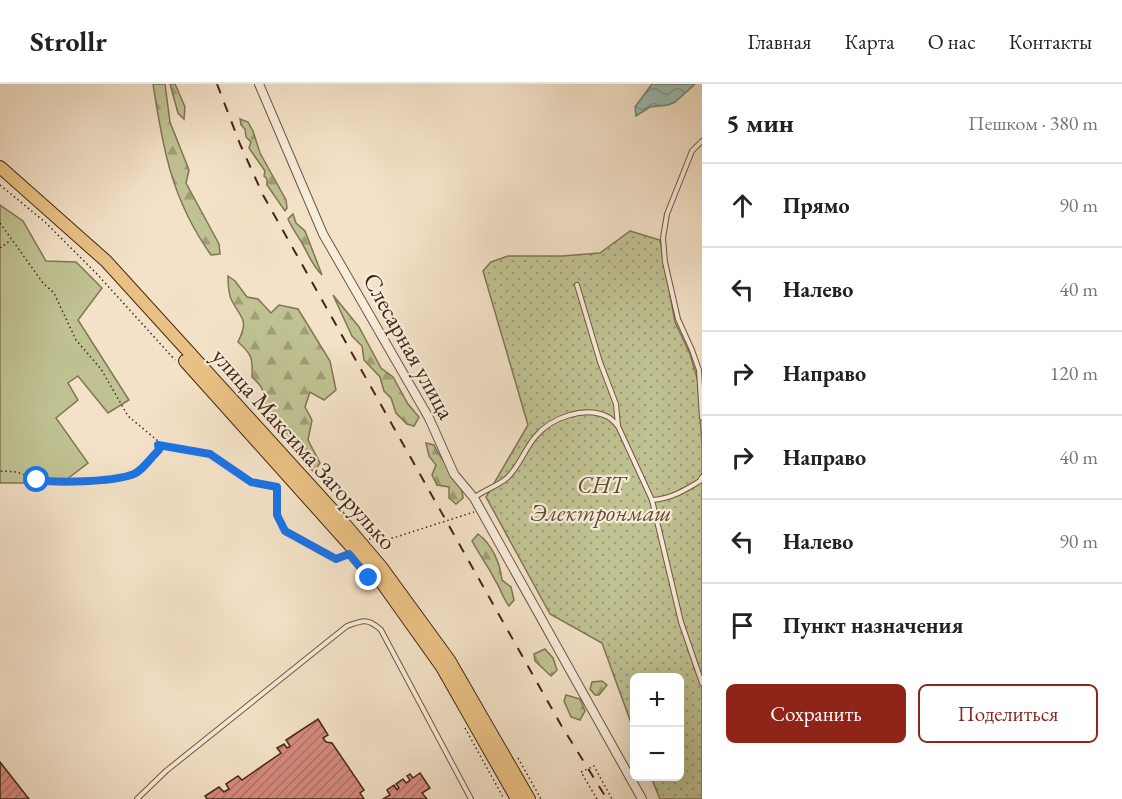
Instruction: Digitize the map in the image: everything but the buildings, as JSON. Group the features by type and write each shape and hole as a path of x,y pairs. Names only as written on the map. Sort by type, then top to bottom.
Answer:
{"main road":[{"name":"улица Максима Загорулько","path":"0,166 106,261 337,515 382,568 449,660 529,799"},
{"name":"улица Максима Загорулько","path":"0,176 100,266 375,573 442,667 517,799"}],"street":[{"name":"Слесарная улица","path":"259,84 323,234 429,418 454,474 481,510 642,799"}],"lane":[{"path":"702,141 692,151 667,214 663,238 665,262 678,319 699,370 702,418"},
{"path":"577,285 600,362 616,404 618,426 652,500 681,622 702,683"},
{"path":"474,498 507,478 535,437 549,423 577,414 594,413 608,417 618,426"},
{"path":"652,500 664,499 680,493 700,481 702,477"},
{"path":"137,799 166,771 347,626 361,621 373,622 381,630 471,799"}],"path":[{"path":"0,184 45,222 97,274 177,362"},
{"path":"0,223 43,283 54,293 76,340 101,369 128,416 158,441 159,450 133,475 98,480 51,482 37,480 17,472 0,471"},
{"path":"0,248 11,240"},
{"path":"158,445 210,454 251,482 277,487 277,515 285,531 336,559 349,554"},
{"path":"368,539 393,538 481,510"},
{"path":"465,729 504,799"},
{"path":"597,799 582,772 594,766 612,799"}],"green space":[{"path":"153,84 165,84 170,122 189,170 186,183 219,244 220,254 211,255 198,235 178,194 165,153"},
{"path":"170,84 175,84 185,107 184,119 178,113"},
{"path":"240,119 248,122 253,131 260,153 286,200 285,211 267,185 265,171 249,148 251,142 246,137"},
{"path":"0,205 23,221 46,261 76,262 102,288 78,320 129,400 108,413 78,376 68,383 78,400 56,418 88,463 62,483 0,483"},
{"path":"293,214 296,223 305,231 322,275 313,264 288,219"},
{"name":"СНТ Электронмаш","path":"630,231 660,240 675,322 690,354 698,381 702,445 702,799 660,799 653,781 684,781 684,673 630,673 630,720 602,643 550,614 486,497 528,425 483,271 491,262 508,256 600,253"},
{"path":"228,276 235,281 247,297 258,299 271,313 279,305 298,309 330,361 336,390 324,400 310,392 305,407 312,420 308,440 320,463 314,472 290,437 266,410 262,389 252,377 251,357 238,342 244,324 230,295"},
{"path":"333,295 359,327 381,368 393,377 408,404 419,417 414,426 407,424 396,413 391,398 384,391 380,377 364,360 362,346 352,336"},
{"path":"426,443 434,445 459,484 463,498 456,504 449,498 449,487 437,485 432,475 436,465 429,456"},
{"path":"478,534 494,554 502,580 511,587 514,600 509,606 472,541"},
{"path":"545,649 553,658 557,670 551,676 535,661 534,654"},
{"path":"602,681 607,685 599,695 595,695 590,689 592,682"},
{"path":"566,695 580,699 585,711 580,720 571,717 564,701"}],"water":[{"path":"652,84 695,84 675,102 650,107 636,116 635,107"}],"railway":[{"path":"217,84 263,195 561,725 607,799"}],"route":[{"path":"37,480 51,482 98,480 133,475 159,450 158,445 210,454 251,482 277,487 277,515 285,531 336,559 349,554 369,578"}]}
